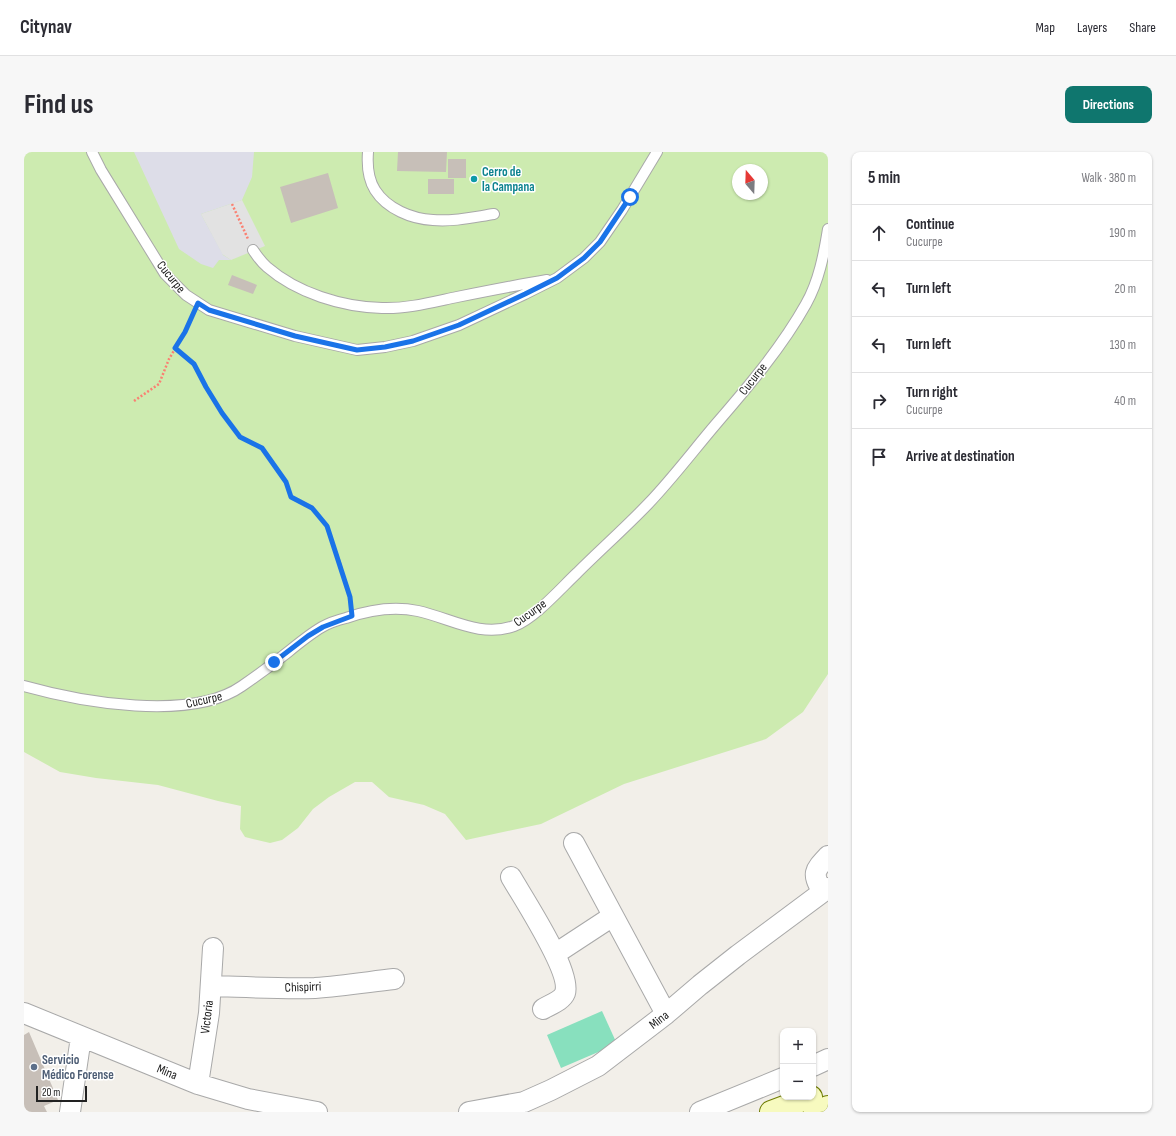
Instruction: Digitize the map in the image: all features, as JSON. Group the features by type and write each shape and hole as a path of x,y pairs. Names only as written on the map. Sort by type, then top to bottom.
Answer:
{"main road":[{"path":"816,1096 828,1091"},
{"path":"771,1112 804,1100"},
{"path":"815,1112 828,1107"}],"street":[{"path":"574,843 666,1014"},
{"path":"825,890 815,878 816,872 828,856"},
{"path":"511,877 555,954 564,977 566,987 565,994 560,999 543,1009"},
{"name":"Mina","path":"469,1112 526,1107 552,1090 598,1066 666,1014 711,976 825,890"},
{"path":"555,954 613,916"},
{"name":"Victoria","path":"198,1084 209,1012 212,948"},
{"name":"Chispirri","path":"211,986 314,988 394,979"},
{"name":"Mina","path":"24,1013 247,1105 317,1112"},
{"path":"70,1112 81,1037"},
{"path":"816,1065 828,1060"},
{"path":"700,1112 780,1079"}],"lane":[{"name":"Cucurpe","path":"92,152 101,170 166,274 186,296 209,310 295,336 357,350 385,347 413,341 459,325 557,278 584,258 600,242 622,210 657,152"},
{"path":"368,152 367,166 369,177 375,190 385,201 399,211 414,217 433,220 457,220 494,214"},
{"name":"Cucurpe","path":"24,686 81,698 129,704 162,706 193,704 219,698 240,688 323,627 352,616 368,612 394,609 418,611 478,629 497,631 516,626 533,614 648,503 736,401 796,321 808,300 818,275 828,229"},
{"path":"253,250 266,266 282,278 303,290 324,298 352,305 382,308 408,307 557,278"}],"path":[{"path":"232,204 253,250"},
{"path":"134,401 159,384 175,348 185,332 198,303"},
{"path":"175,348 194,364 222,413 240,437 262,448 286,482 291,497 312,508 327,526 350,597 352,616"}],"green space":[{"name":"Cerro de la Campana","path":"24,152 828,152 828,674 803,712 766,739 624,784 541,824 466,840 445,814 424,805 389,797 372,782 355,782 329,797 313,809 298,828 282,840 270,843 245,837 240,829 241,806 158,785 96,778 60,772 24,752"},
{"path":"602,1011 617,1044 561,1068 547,1035"}],"shaded area":[{"path":"134,152 254,152 252,177 242,200 201,214 223,255 231,260 219,260 213,268 201,264 179,249"},
{"path":"242,200 265,246 231,260 222,254 201,214"}],"building":[{"path":"398,152 447,152 446,172 397,171"},
{"path":"448,159 466,159 466,178 448,178"},
{"path":"328,173 338,208 291,223 280,187"},
{"path":"428,179 454,179 454,194 428,194"},
{"path":"232,275 257,285 253,294 228,285"},
{"name":"Servicio Médico Forense","path":"29,1032 58,1100 44,1106 47,1112 24,1112 24,1035"}],"place":[{"name":"Cerro de la Campana","path":"474,179"},
{"name":"Servicio Médico Forense","path":"34,1067"}],"route":[{"path":"274,662 308,636 323,627 352,616 350,597 327,526 312,508 291,497 286,482 262,448 240,437 222,413 194,364 175,348 185,332 198,303 209,310 295,336 357,350 385,347 413,341 459,325 496,309 557,278 584,258 600,242 630,197"}]}
